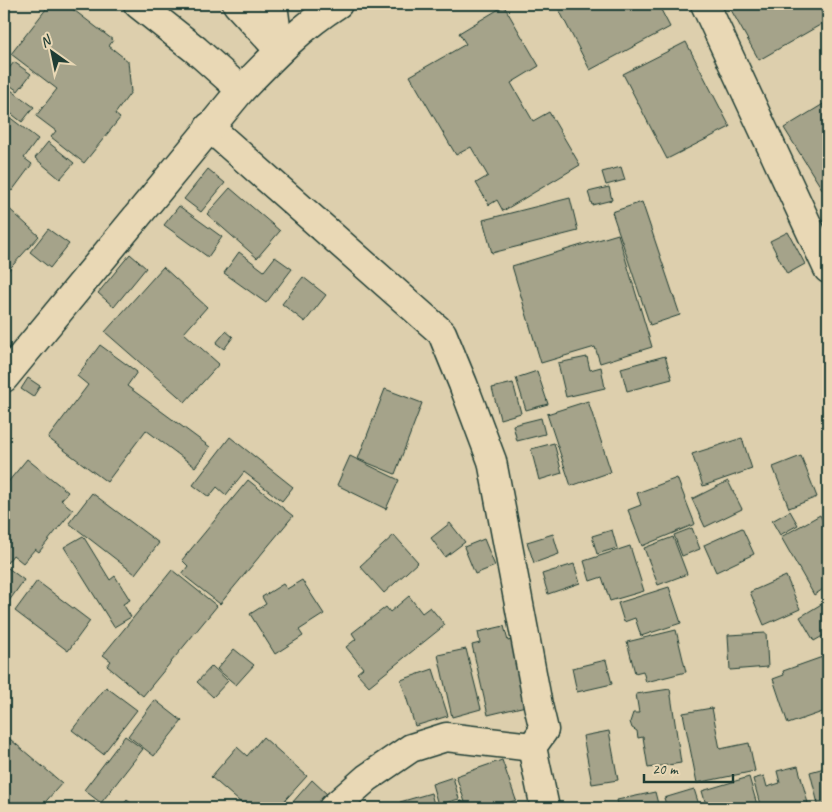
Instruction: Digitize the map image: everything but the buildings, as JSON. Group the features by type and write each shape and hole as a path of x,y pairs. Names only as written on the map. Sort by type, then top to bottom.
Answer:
{"street":[{"path":"138,4 196,50 241,90"},
{"path":"237,4 279,50"},
{"path":"272,4 279,50"},
{"path":"4,378 208,127 241,90 279,50 315,18 338,4"},
{"path":"704,4 828,269"},
{"path":"208,127 442,333 464,384 492,461 544,730 532,747 545,808"},
{"path":"333,808 367,778 411,748 446,737 532,747"}]}
